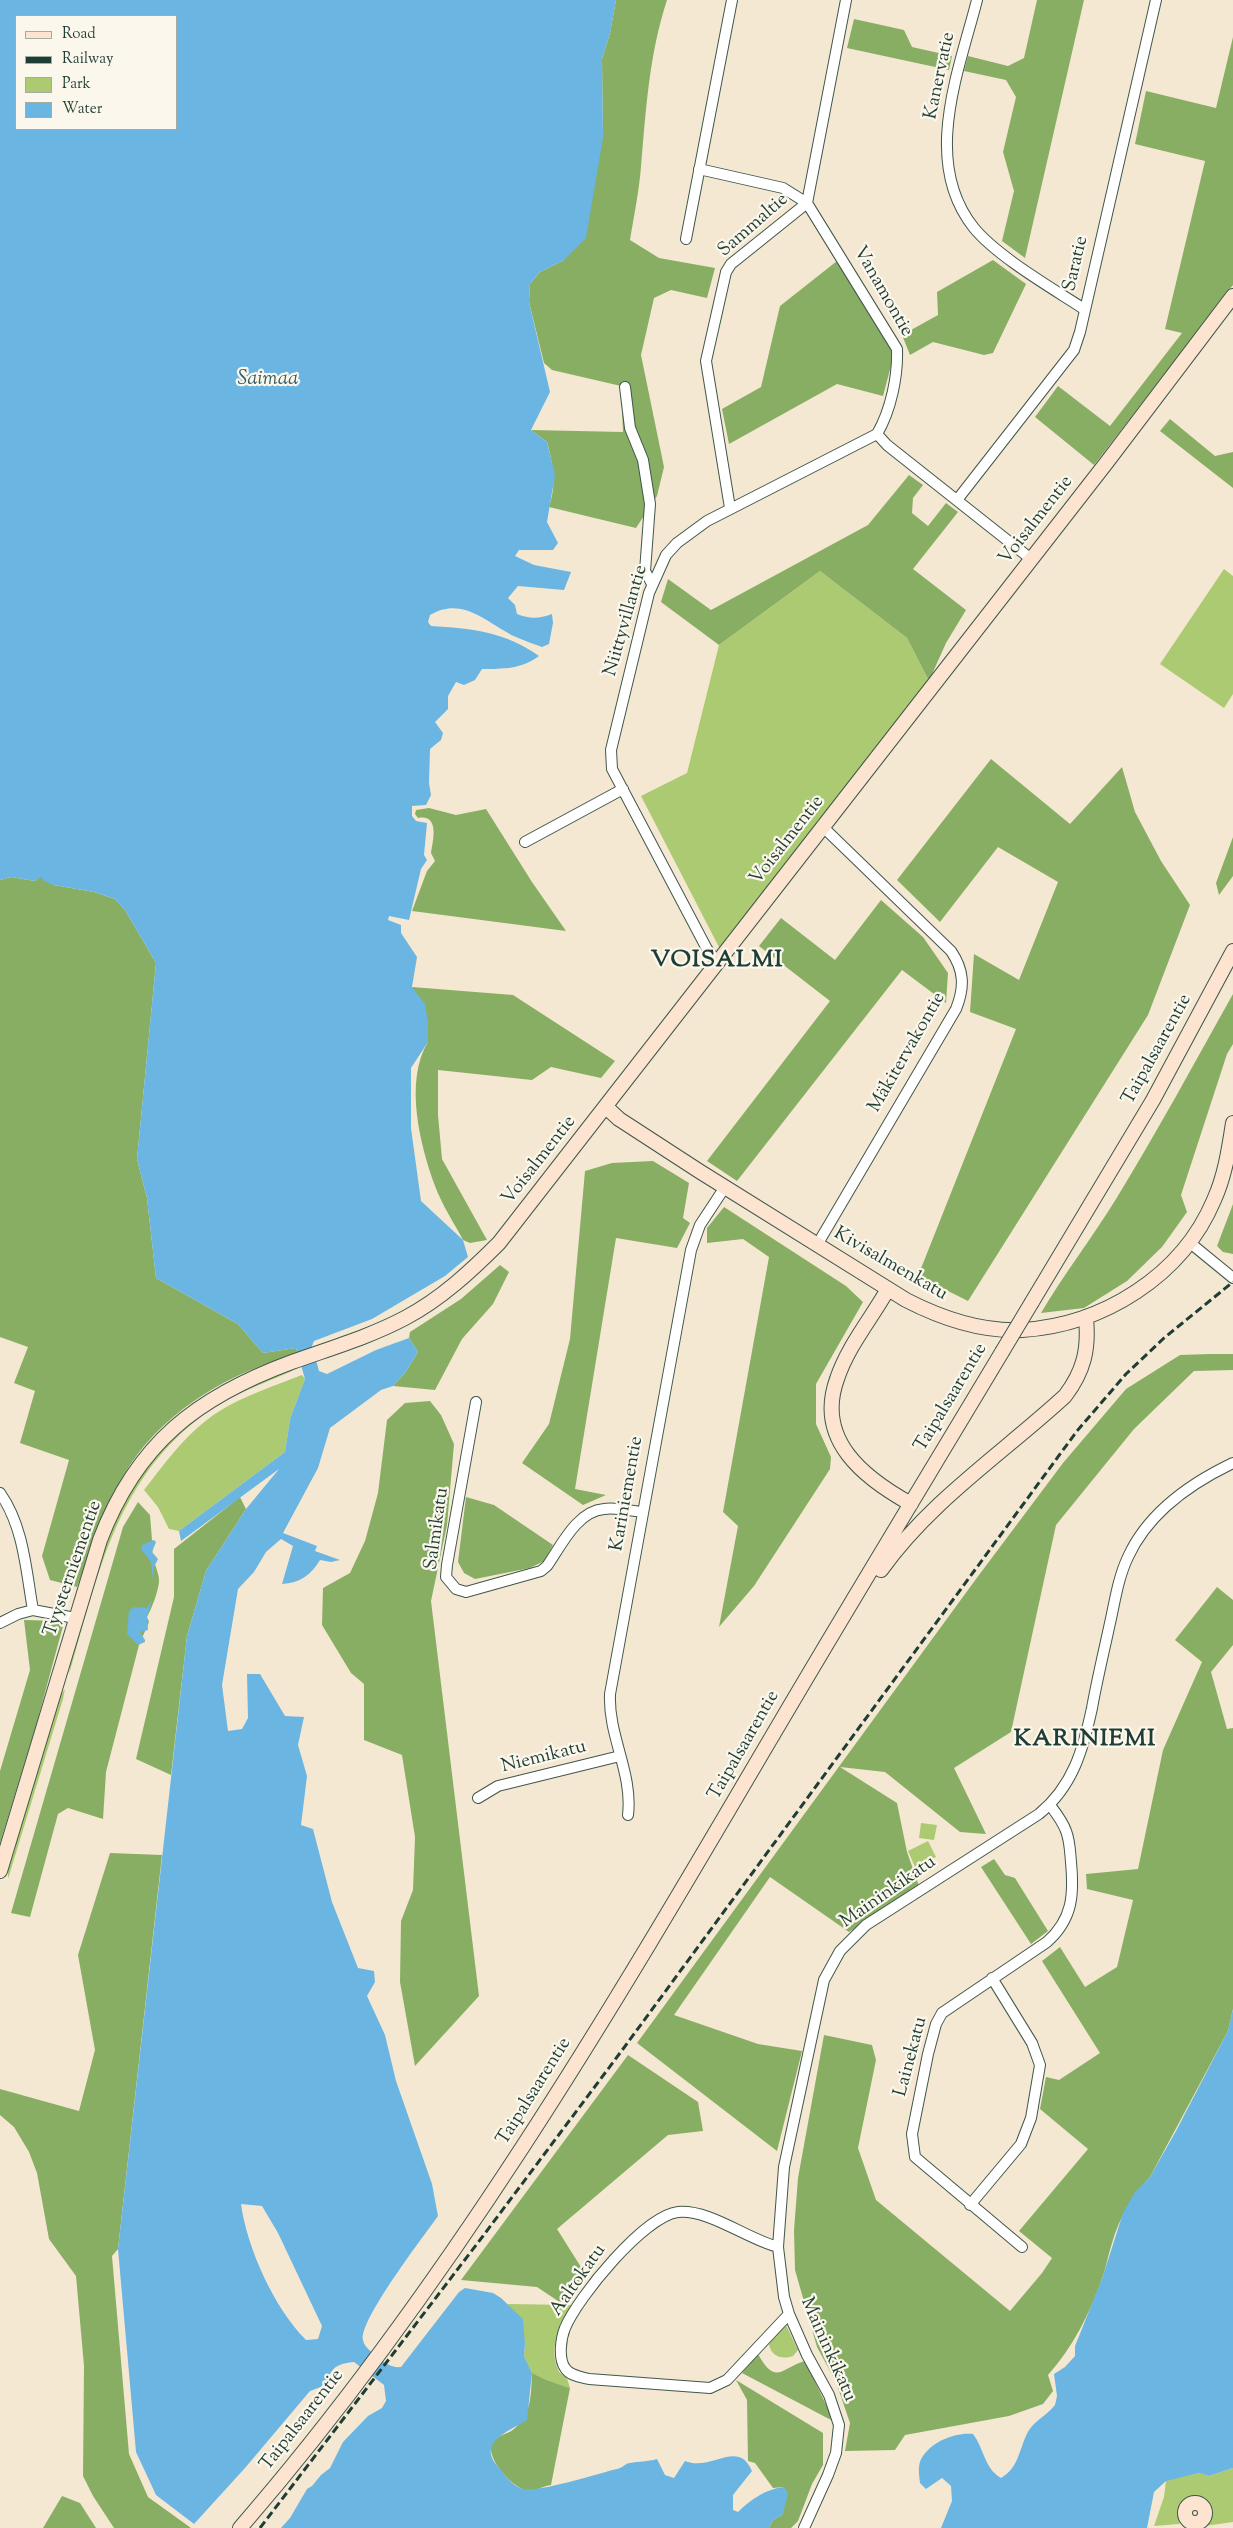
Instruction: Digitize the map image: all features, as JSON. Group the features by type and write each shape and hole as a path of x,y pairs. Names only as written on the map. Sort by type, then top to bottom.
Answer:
{"street":[{"path":"686,239 732,0"},
{"name":"Sammaltie","path":"730,508 706,361 726,272 731,264 808,203 846,0"},
{"name":"Kanervatie","path":"976,0 949,109 947,157 954,188 961,207 975,228 1023,268 1084,309"},
{"name":"Saratie","path":"957,500 1074,350 1156,0"},
{"path":"698,169 783,188 808,203"},
{"name":"Vanamontie","path":"808,203 897,349 898,366 883,423 877,434"},
{"name":"Voisalmentie","path":"294,1361 368,1336 408,1317 456,1284 499,1242 606,1107 1233,296"},
{"path":"625,387 630,428 643,460 650,504 645,571 652,584"},
{"path":"877,434 887,445 1031,559"},
{"name":"Niittyvillantie","path":"717,962 706,949 612,769 611,750 652,584 666,555 677,543 707,521 877,434"},
{"path":"525,842 623,789"},
{"name":"Mäkitervakontie","path":"817,1245 956,1009 963,985 958,961 951,951 823,827"},
{"name":"Taipalsaarentie","path":"240,2528 358,2382 389,2340 457,2246 552,2102 704,1854 910,1504 1153,1100 1233,951"},
{"name":"Kivisalmenkatu","path":"606,1107 619,1119 888,1289 941,1317 996,1329 1021,1330 1086,1318 1129,1297 1148,1284 1178,1256 1214,1202 1222,1180 1233,1123"},
{"name":"Kariniementie","path":"628,1815 628,1786 611,1726 610,1694 691,1250 700,1225 725,1187"},
{"path":"1189,1242 1233,1278"},
{"path":"888,1289 843,1364 836,1380 832,1398 833,1416 838,1437 858,1469 910,1504"},
{"path":"816,1663 892,1555 911,1533 951,1494 1050,1410 1076,1382 1086,1355 1086,1318"},
{"name":"Tyysterniementie","path":"0,1871 76,1618 108,1520 128,1480 144,1459 173,1428 216,1396 294,1361"},
{"name":"Salmikatu","path":"476,1402 446,1565 446,1577 456,1589 466,1592 541,1571 547,1566 578,1522 596,1510 606,1508 643,1512"},
{"name":"Maininkikatu","path":"804,2528 836,2453 839,2425 829,2395 807,2355 789,2314 784,2297 778,2248 784,2167 824,1980 831,1964 840,1951 866,1925 1050,1805 1067,1785 1080,1757 1118,1588 1129,1555 1149,1524 1171,1502 1198,1481 1232,1467"},
{"path":"0,1493 7,1503 16,1524 33,1610"},
{"path":"0,1623 18,1614 33,1610 76,1618"},
{"name":"Niemikatu","path":"478,1798 498,1786 620,1756"},
{"name":"Lainekatu","path":"1022,2247 915,2157 912,2134 936,2024 942,2013 952,2004 1052,1938 1065,1921 1071,1909 1074,1889 1069,1840 1063,1824 1050,1805"},
{"path":"970,2205 1021,2144 1031,2118 1040,2065 1032,2043 992,1978"},
{"name":"Aaltokatu","path":"778,2248 761,2243 698,2214 678,2212 664,2216 624,2247 573,2312 564,2330 560,2355 565,2369 574,2376 589,2379 710,2388 727,2380 789,2314"}],"green space":[{"path":"616,0 667,0 652,62 639,185 630,240 659,258 715,268 707,298 671,290 654,298 641,355 664,467 657,496 636,528 549,507 553,482 549,450 547,442 531,430 623,432 621,386 552,370 544,363 529,302 530,284 540,272 564,260 603,137 602,59 610,33"},
{"path":"1037,0 1084,0 1025,258 1002,241 1014,191 1003,152 1016,97 1006,80 964,71 968,56 1008,66 1024,58"},
{"path":"854,19 904,30 912,47 952,56 949,70 847,48"},
{"path":"1233,37 1233,285 1094,465 1035,417 1058,386 1110,426 1182,333 1165,329 1205,161 1135,144 1146,91 1216,108"},
{"path":"993,260 1026,284 993,353 984,355 933,342 910,355 902,335 938,315 937,292"},
{"path":"837,261 891,349 892,362 883,396 837,384 729,444 722,409 761,387 780,306"},
{"path":"1170,419 1215,456 1233,452 1233,488 1160,431"},
{"path":"909,475 923,485 913,498 912,513 928,526 946,503 958,512 913,569 966,610 946,643 929,681 907,638 820,571 719,645 661,602 668,579 711,610 868,525"},
{"path":"1224,569 1233,576 1233,694 1224,708 1160,664"},
{"path":"820,571 907,638 929,681 721,951 641,796 687,773 719,645"},
{"path":"991,759 1070,824 1122,767 1135,812 1161,861 1190,905 1148,1015 968,1301 918,1276 1016,1029 970,1012 974,954 1019,980 1058,882 998,847 940,922 897,880"},
{"path":"429,808 456,815 486,809 532,882 566,931 412,911 427,871 435,861 431,853 434,836 432,824 430,820 418,818 415,814 416,810"},
{"path":"1233,837 1233,876 1219,895 1216,883"},
{"path":"41,876 54,885 94,892 115,899 125,910 156,963 137,1159 147,1198 156,1278 238,1324 263,1353 296,1348 298,1354 250,1370 226,1382 204,1394 163,1426 145,1445 121,1479 100,1525 77,1587 50,1580 42,1556 69,1460 20,1443 35,1391 14,1383 28,1347 0,1337 0,880 11,877 35,881"},
{"path":"881,900 923,937 948,973 946,1003 902,970 737,1181 707,1161 830,1001 759,946 781,918 835,960"},
{"path":"412,987 513,995 615,1061 601,1078 551,1067 532,1080 438,1070 438,1115 442,1159 487,1240 470,1243 463,1240 441,1200 429,1170 420,1133 416,1094 417,1075 421,1058 428,1042"},
{"path":"1233,994 1233,1044 1227,1054 1181,1195 1187,1212 1162,1247 1127,1281 1084,1308 1041,1313 1131,1174"},
{"path":"653,1161 689,1183 683,1218 690,1223 677,1248 616,1238 575,1489 606,1495 583,1505 522,1463 549,1424 570,1339 585,1171 612,1163"},
{"path":"1233,1204 1233,1254 1223,1252 1217,1246"},
{"path":"724,1207 846,1286 863,1302 816,1384 816,1424 831,1457 830,1469 754,1586 719,1627 738,1526 723,1512 769,1257 743,1239 707,1243 707,1228"},
{"path":"500,1265 509,1272 493,1304 462,1339 435,1390 393,1386 405,1373 418,1352 409,1338 410,1332 461,1299"},
{"path":"1233,1354 1233,1370 1194,1371 1134,1429 1056,1525 1011,1732 954,1768 986,1834 960,1832 885,1772 840,1767 897,1803 907,1852 919,1886 849,1932 770,1877 674,2015 758,2044 802,2051 777,2151 637,2043 1063,1463 1126,1389 1180,1355"},
{"path":"291,1367 292,1371 243,1392 208,1411 170,1445 147,1473 128,1503 113,1535 89,1603 69,1675 72,1651 111,1528 131,1487 166,1442 196,1416 228,1395"},
{"path":"302,1375 305,1379 290,1419 285,1452 179,1531 169,1529 158,1507 144,1490 178,1448 196,1429 228,1406"},
{"path":"430,1401 441,1415 454,1444 447,1525 431,1601 479,1996 415,2066 400,1982 401,1921 413,1890 415,1837 402,1755 364,1740 364,1684 351,1673 322,1625 323,1588 350,1573 365,1541 378,1493 387,1420 405,1403"},
{"path":"240,1497 246,1509 206,1571 187,1636 171,1775 136,1759 174,1597 174,1549"},
{"path":"466,1497 494,1505 553,1545 544,1561 530,1568 475,1579 464,1573 458,1562"},
{"path":"138,1502 150,1515 152,1540 155,1543 152,1552 159,1582 147,1617 149,1622 139,1645 106,1772 103,1819 68,1808 58,1814 30,1917 11,1913 123,1527"},
{"path":"1217,1587 1233,1600 1233,1645 1211,1672 1227,1729 1233,1728 1233,2009 1228,2031 1150,2177 1137,2192 1122,2216 1092,2305 1073,2342 1048,2375 1053,2391 1043,2404 1009,2416 905,2435 895,2450 845,2451 850,2423 836,2382 817,2347 795,2270 794,2230 798,2178 824,2035 872,2045 876,2060 858,2148 876,2200 1010,2311 1052,2258 1019,2231 1088,2149 1040,2109 1046,2077 1059,2080 1100,2053 1042,1961 1060,1947 1085,1987 1117,1967 1133,1900 1087,1889 1086,1874 1138,1869 1163,1750 1202,1662 1175,1640"},
{"path":"24,1620 60,1621 63,1626 37,1722 0,1843 0,1771 30,1670"},
{"path":"65,1689 8,1879 8,1867 59,1697"},
{"path":"921,1823 937,1825 934,1840 919,1838"},
{"path":"928,1841 936,1857 915,1867 908,1851"},
{"path":"110,1853 162,1855 118,2249 112,2256 129,2454 148,2497 191,2528 114,2528 93,2496 83,2476 84,2366 76,2276 49,2239 37,2173 29,2152 14,2127 0,2115 0,2089 79,2111 95,2050 78,1955"},
{"path":"994,1859 1005,1875 1015,1878 1048,1931 1031,1944 981,1867"},
{"path":"628,2055 698,2102 703,2131 668,2135 557,2229 586,2275 561,2303 537,2287 461,2280"},
{"path":"508,2304 572,2305 560,2328 554,2352 559,2371 566,2377 570,2388 545,2380 532,2373 524,2356 525,2344"},
{"path":"786,2325 798,2350 793,2356 781,2357 772,2352 769,2344"},
{"path":"758,2354 764,2364 775,2372 780,2372 805,2361 829,2411 831,2420 742,2373"},
{"path":"532,2373 570,2388 551,2485 529,2491 516,2485 502,2472 491,2450 492,2444 499,2436 514,2429 524,2417 529,2403"},
{"path":"736,2380 823,2433 823,2465 812,2484 798,2521 791,2528 769,2528 772,2521 783,2514 784,2487 773,2488 755,2463 748,2461 747,2400"},
{"path":"1233,2468 1233,2522 1205,2526 1204,2509 1195,2503 1187,2507 1185,2516 1179,2524 1154,2526 1164,2497 1166,2480 1199,2473 1209,2476"},
{"path":"62,2496 80,2503 96,2528 43,2528"}],"water":[{"name":"Saimaa","path":"0,0 616,0 610,33 602,59 603,137 586,238 564,260 540,272 530,284 529,302 550,392 531,430 547,442 555,475 547,522 558,543 553,550 519,550 515,556 534,565 571,572 564,590 518,586 508,598 515,605 517,614 534,618 552,614 553,623 549,644 542,647 516,637 485,619 464,610 453,608 430,615 428,622 431,626 474,630 501,636 514,641 539,656 519,666 482,669 475,680 464,685 456,682 448,696 448,709 435,722 443,733 441,740 430,749 429,783 431,795 426,805 412,806 412,816 416,821 427,823 424,855 427,860 421,869 409,920 389,916 388,920 401,925 401,933 417,957 412,987 425,1004 428,1023 428,1042 411,1068 411,1128 421,1201 463,1240 468,1257 445,1276 372,1319 314,1341 312,1346 319,1371 327,1374 376,1350 409,1338 418,1352 405,1373 393,1386 381,1390 330,1428 318,1468 283,1533 317,1546 315,1551 340,1560 331,1562 320,1560 313,1570 300,1580 282,1584 293,1546 281,1539 266,1552 254,1572 238,1589 222,1685 228,1731 242,1729 248,1718 247,1674 260,1674 285,1716 304,1717 298,1745 307,1776 301,1825 313,1829 332,1902 358,1968 374,1971 375,1982 367,1996 385,2035 396,2081 432,2184 438,2216 381,2297 364,2330 363,2340 365,2345 385,2363 394,2367 401,2367 459,2292 465,2288 493,2293 523,2319 524,2356 532,2373 527,2420 499,2437 491,2449 496,2464 513,2484 520,2488 538,2489 621,2468 628,2463 657,2459 665,2475 674,2478 685,2461 705,2463 732,2456 739,2457 746,2462 752,2471 733,2495 733,2510 738,2512 754,2499 771,2490 784,2487 788,2493 783,2514 772,2521 769,2528 281,2528 290,2518 307,2489 330,2468 343,2442 368,2416 382,2408 386,2401 384,2385 354,2362 336,2367 321,2387 310,2391 245,2468 194,2524 156,2495 136,2452 118,2249 187,1636 206,1571 246,1509 279,1469 181,1541 179,1531 285,1452 290,1419 305,1379 296,1348 263,1353 238,1324 156,1278 147,1198 137,1159 156,963 125,910 115,899 94,892 54,885 44,881 41,877 35,881 11,877 0,880","holes":["241,2204 262,2206 278,2233 322,2326 318,2339 306,2340 294,2327 273,2295 264,2277 249,2239"]},
{"path":"154,1540 156,1542 152,1552 158,1559 154,1567 153,1580 151,1562 141,1549 142,1545"},
{"path":"152,1600 147,1617 148,1630 140,1632 145,1642 138,1645 127,1634 129,1611 134,1607 147,1608"},
{"path":"1233,2009 1233,2468 1209,2476 1199,2473 1166,2481 1154,2492 1147,2528 941,2528 952,2501 951,2486 942,2478 926,2489 920,2483 919,2469 921,2459 933,2446 945,2439 959,2434 973,2434 995,2474 1001,2478 1012,2468 1029,2430 1055,2405 1057,2396 1054,2374 1065,2367 1075,2356 1075,2346 1102,2279 1123,2213 1135,2192 1150,2177 1176,2131 1228,2031"}],"railway":[{"path":"260,2528 623,2049 1077,1431 1126,1374 1164,1338 1233,1282"}],"district":[{"name":"VOISALMI","path":"717,962"},
{"name":"KARINIEMI","path":"1085,1741"}]}
